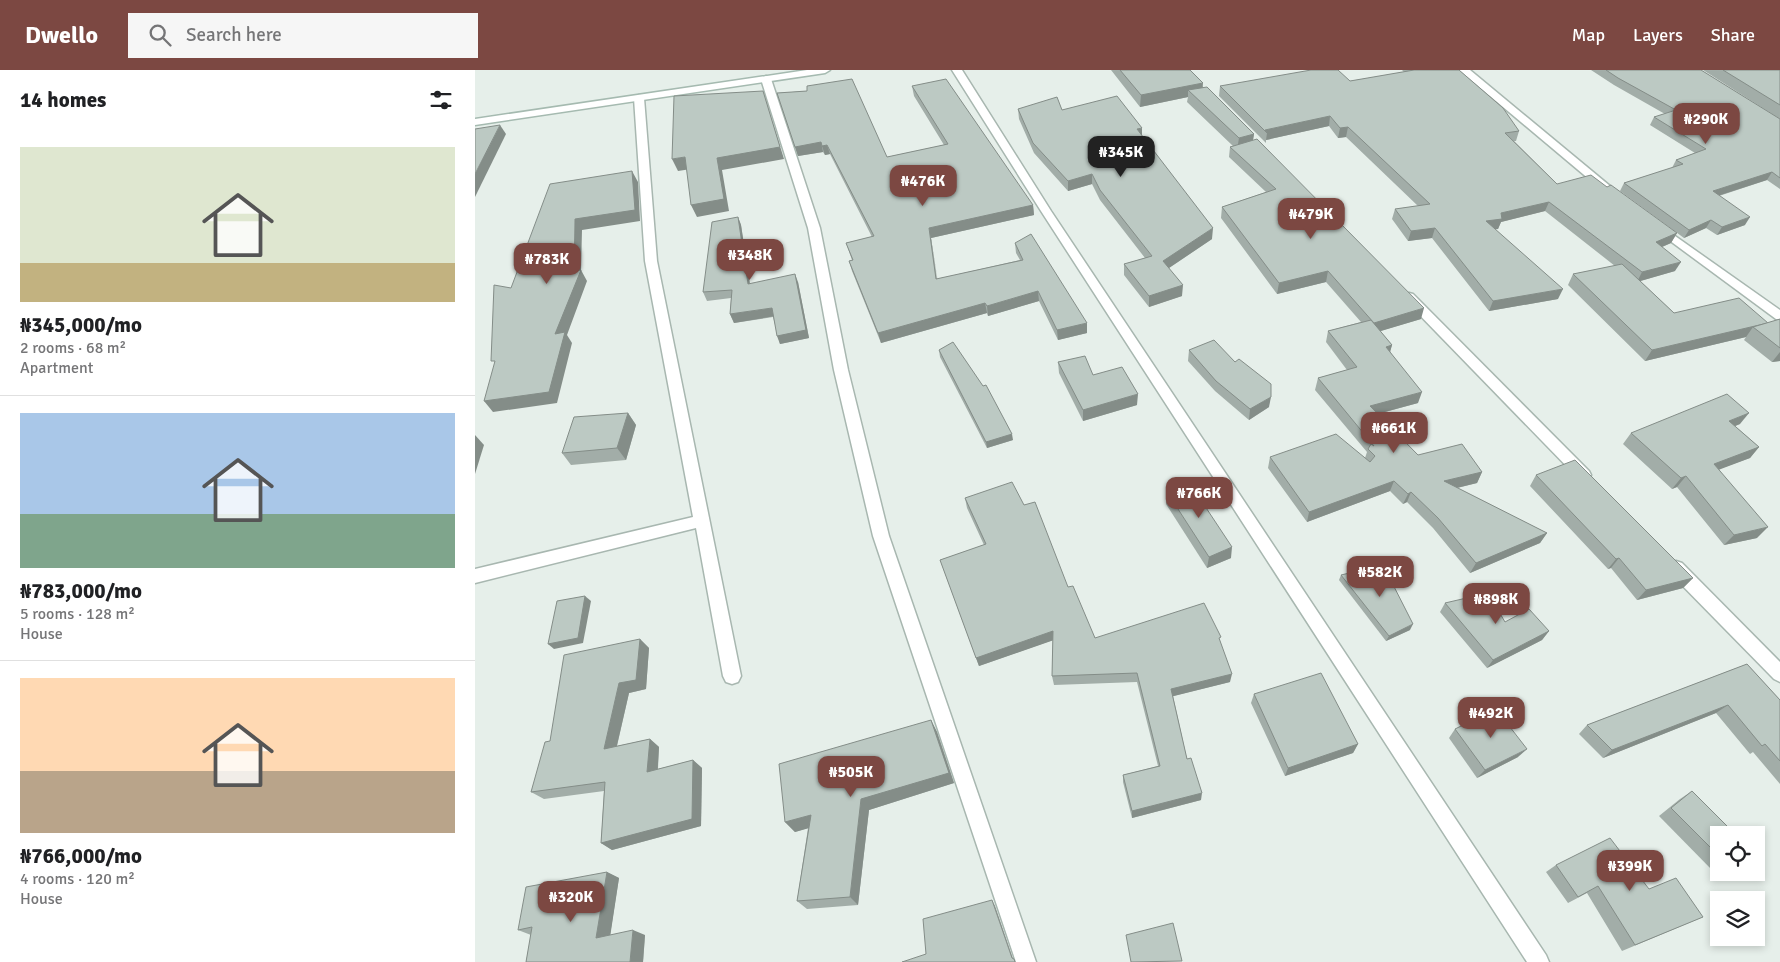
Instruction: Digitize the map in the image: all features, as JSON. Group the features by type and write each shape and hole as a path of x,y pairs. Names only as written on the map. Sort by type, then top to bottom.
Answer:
{"street":[{"path":"475,122 825,70"},
{"path":"957,70 1052,219 1539,962"},
{"path":"1464,70 1614,194"},
{"path":"766,79 814,228 841,370 881,536 969,787 1025,962"},
{"path":"639,98 651,261 732,676"},
{"path":"1646,217 1780,316"},
{"path":"1402,290 1591,482"},
{"path":"475,576 701,522"},
{"path":"1668,560 1780,674"}],"building":[{"path":"1120,70 1190,70 1203,83 1141,95"},
{"path":"1311,70 1338,70 1350,81 1414,70 1459,70 1503,108 1519,131 1505,133 1557,184 1591,175 1607,187 1611,185 1677,233 1656,242 1681,262 1642,272 1549,202 1501,213 1502,219 1486,221 1563,289 1493,301 1435,228 1411,231 1395,209 1430,204 1348,127 1340,128 1330,116 1265,130 1267,133 1220,86"},
{"path":"1606,70 1701,70 1780,119 1780,178 1772,172 1713,191 1750,217 1722,227 1711,220 1689,230 1624,183 1683,164 1676,160 1706,149 1654,117 1676,110"},
{"path":"1723,70 1780,70 1780,105"},
{"path":"852,79 887,157 948,144 912,86 946,79 1033,205 929,228 936,279 1023,260 1015,243 1031,234 1087,323 1057,330 1038,291 987,306 985,303 878,333 849,261 853,260 846,243 874,236 827,145 822,146 821,142 795,147 777,93 807,91 807,86"},
{"path":"1207,87 1254,134 1239,138 1188,90"},
{"path":"763,91 780,147 717,158 724,199 691,205 685,157 672,159 674,96"},
{"path":"1117,96 1142,128 1137,129 1213,228 1163,261 1183,285 1149,296 1124,264 1152,256 1100,190 1092,174 1068,181 1033,143 1018,109 1057,97 1062,110"},
{"path":"500,125 475,174 475,129"},
{"path":"1257,139 1424,308 1374,323 1328,271 1279,283 1222,207 1276,189 1230,147"},
{"path":"632,171 635,210 575,219 574,271 581,270 555,334 565,332 549,392 484,401 495,361 491,361 494,285 511,288 550,184"},
{"path":"738,217 748,284 795,274 806,330 777,336 772,308 730,314 732,290 703,292 712,222"},
{"path":"1622,264 1674,313 1739,298 1768,323 1652,350 1573,274"},
{"path":"1780,319 1780,348 1753,327"},
{"path":"1371,320 1392,345 1386,347 1422,392 1370,406 1418,455 1462,444 1482,472 1444,481 1547,533 1476,563 1438,518 1411,492 1408,494 1394,481 1309,512 1270,457 1336,434 1370,462 1375,456 1368,449 1371,444 1374,446 1318,378 1357,367 1328,331"},
{"path":"1214,340 1235,362 1239,359 1271,384 1271,397 1250,409 1216,381 1189,350"},
{"path":"953,342 983,386 986,385 1012,434 986,442 939,350"},
{"path":"1085,356 1093,375 1122,367 1138,394 1083,410 1058,362"},
{"path":"1727,394 1749,413 1729,421 1759,447 1714,464 1768,527 1734,535 1686,476 1681,478 1631,433"},
{"path":"628,413 617,448 562,453 574,417"},
{"path":"1575,460 1693,578 1646,590 1619,558 1616,559 1536,475"},
{"path":"1187,479 1232,547 1209,557 1167,492"},
{"path":"1012,482 1024,505 1035,502 1068,587 1073,586 1095,638 1204,603 1221,637 1219,638 1232,674 1171,689 1187,759 1191,758 1202,793 1132,811 1123,775 1160,766 1137,673 1052,676 1053,631 976,658 940,560 986,544 965,498"},
{"path":"1383,565 1413,624 1389,636 1341,575"},
{"path":"1488,593 1505,622 1529,609 1549,631 1493,660 1445,603"},
{"path":"585,596 578,638 548,644 557,601"},
{"path":"640,639 636,680 619,683 604,749 650,739 647,772 693,760 692,819 601,843 605,782 531,792 545,742 550,741 564,655"},
{"path":"1747,664 1780,700 1780,761 1765,744 1762,746 1728,705 1612,750 1587,725"},
{"path":"1321,673 1358,744 1288,768 1254,694"},
{"path":"1496,709 1527,749 1485,770 1455,729"},
{"path":"931,720 949,773 861,799 850,897 797,901 811,815 785,822 779,764"},
{"path":"1692,791 1727,826 1710,826 1710,847 1671,808"},
{"path":"1610,838 1649,889 1676,878 1703,917 1635,945 1598,886 1578,897 1556,865"},
{"path":"607,872 596,938 633,930 630,962 526,962 532,927 518,930 526,887"},
{"path":"992,900 1015,962 902,962 926,954 923,919"},
{"path":"1173,923 1182,961 1131,962 1126,935"}]}
